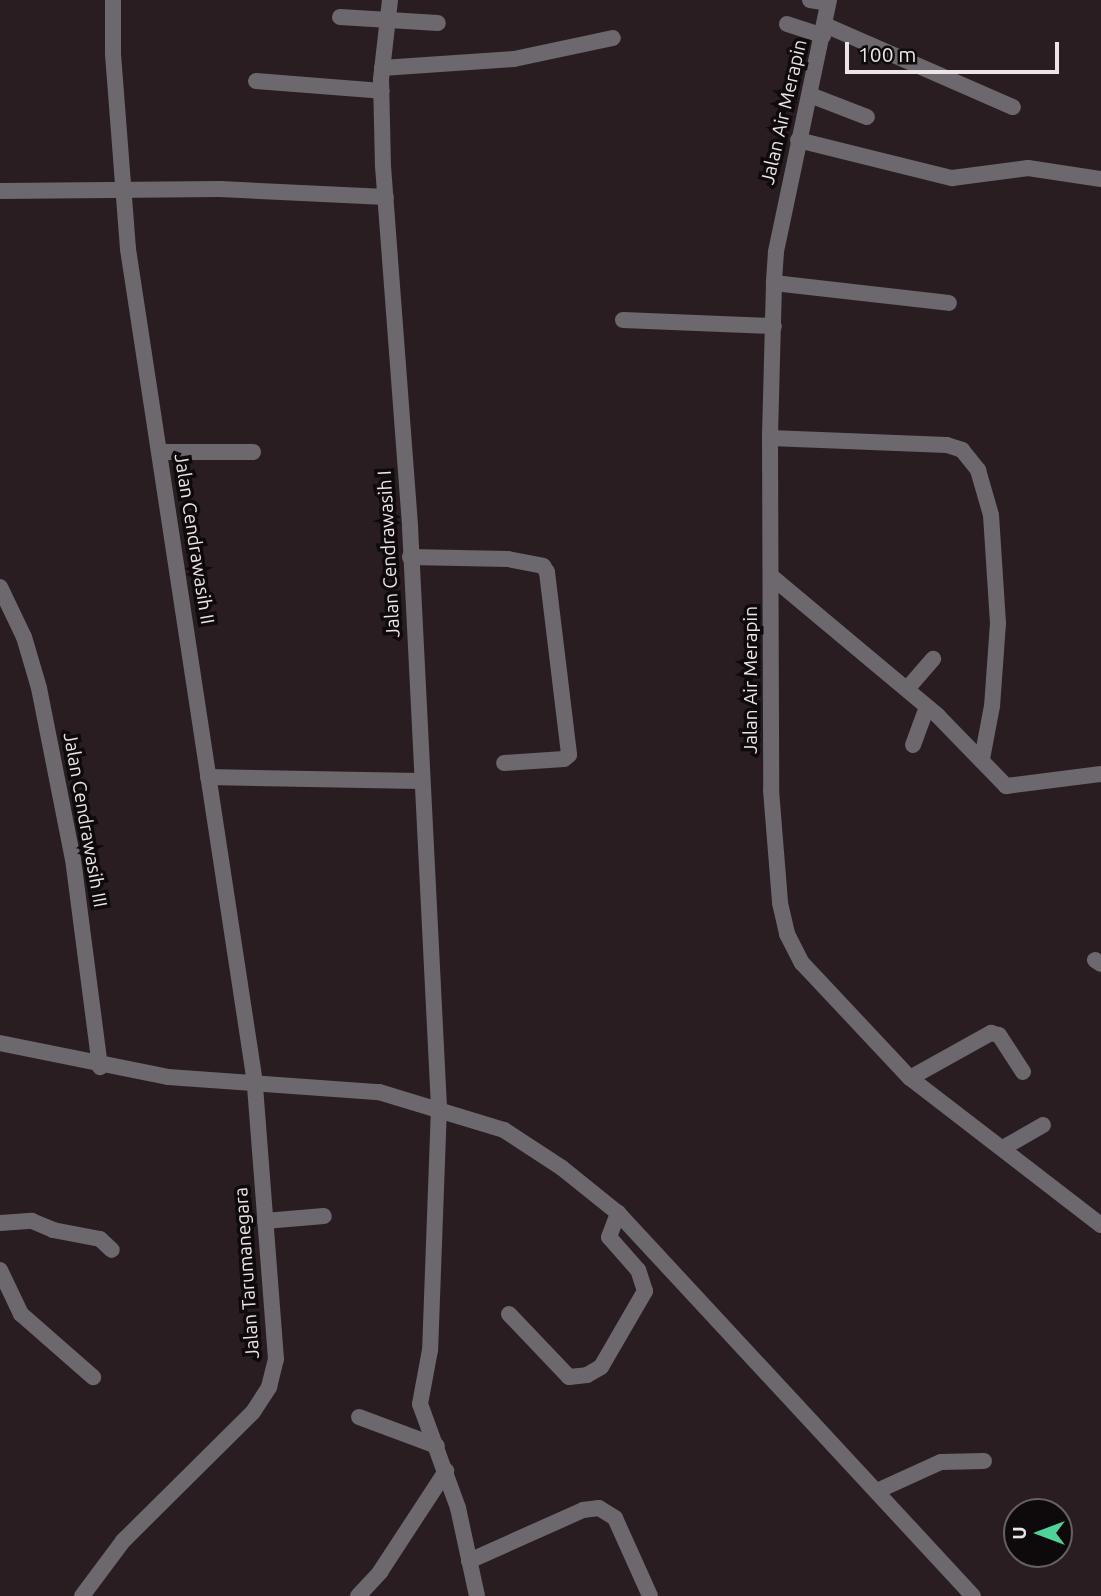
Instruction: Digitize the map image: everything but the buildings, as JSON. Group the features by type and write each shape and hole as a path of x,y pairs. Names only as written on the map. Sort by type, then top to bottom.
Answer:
{"street":[{"name":"Jalan Cendrawasih II","path":"113,0 122,190 255,1083"},
{"name":"Jalan Cendrawasih I","path":"390,0 382,68 386,197 410,557 439,1107 430,1349 420,1404 446,1471 477,1596"},
{"path":"810,0 829,1"},
{"name":"Jalan Air Merapin","path":"829,1 776,252 774,282 770,438 773,861 787,934 821,988 910,1078 1101,1225"},
{"path":"340,17 438,23"},
{"path":"787,24 824,31 1013,107"},
{"path":"382,68 514,59 613,38"},
{"path":"256,81 382,91"},
{"path":"810,95 867,117"},
{"path":"799,140 952,178 1028,168 1101,179"},
{"path":"0,191 122,190 386,197"},
{"path":"774,282 949,303"},
{"path":"623,320 774,326"},
{"path":"770,438 947,445 962,450 978,470 991,514 998,623 992,706 982,758"},
{"path":"160,452 253,452"},
{"path":"410,557 508,559 543,566 547,572 569,755 564,759 504,763"},
{"path":"772,577 927,707 982,758 1000,783 1010,788 1101,776"},
{"name":"Jalan Cendrawasih III","path":"0,587 24,637 39,688 73,859 100,1067"},
{"path":"906,689 933,659"},
{"path":"913,745 927,707"},
{"path":"208,777 420,781"},
{"path":"910,1078 991,1033 999,1035 1023,1072"},
{"path":"0,1043 100,1067 255,1083 379,1092 439,1107 504,1130 562,1168 618,1213 974,1596"},
{"name":"Jalan Tarumanegara","path":"82,1596 123,1541 253,1412 269,1387 276,1359 255,1083"},
{"path":"1003,1148 1043,1125"},
{"path":"509,1314 569,1377 587,1375 601,1367 645,1291 638,1270 609,1237 618,1213"},
{"path":"265,1221 324,1216"},
{"path":"0,1223 32,1221 53,1230 100,1239 111,1250"},
{"path":"0,1270 21,1314 93,1377"},
{"path":"359,1417 437,1446"},
{"path":"877,1491 941,1462 984,1461"},
{"path":"358,1596 380,1572 446,1471"},
{"path":"469,1561 583,1510 599,1508 615,1518 650,1596"}]}
